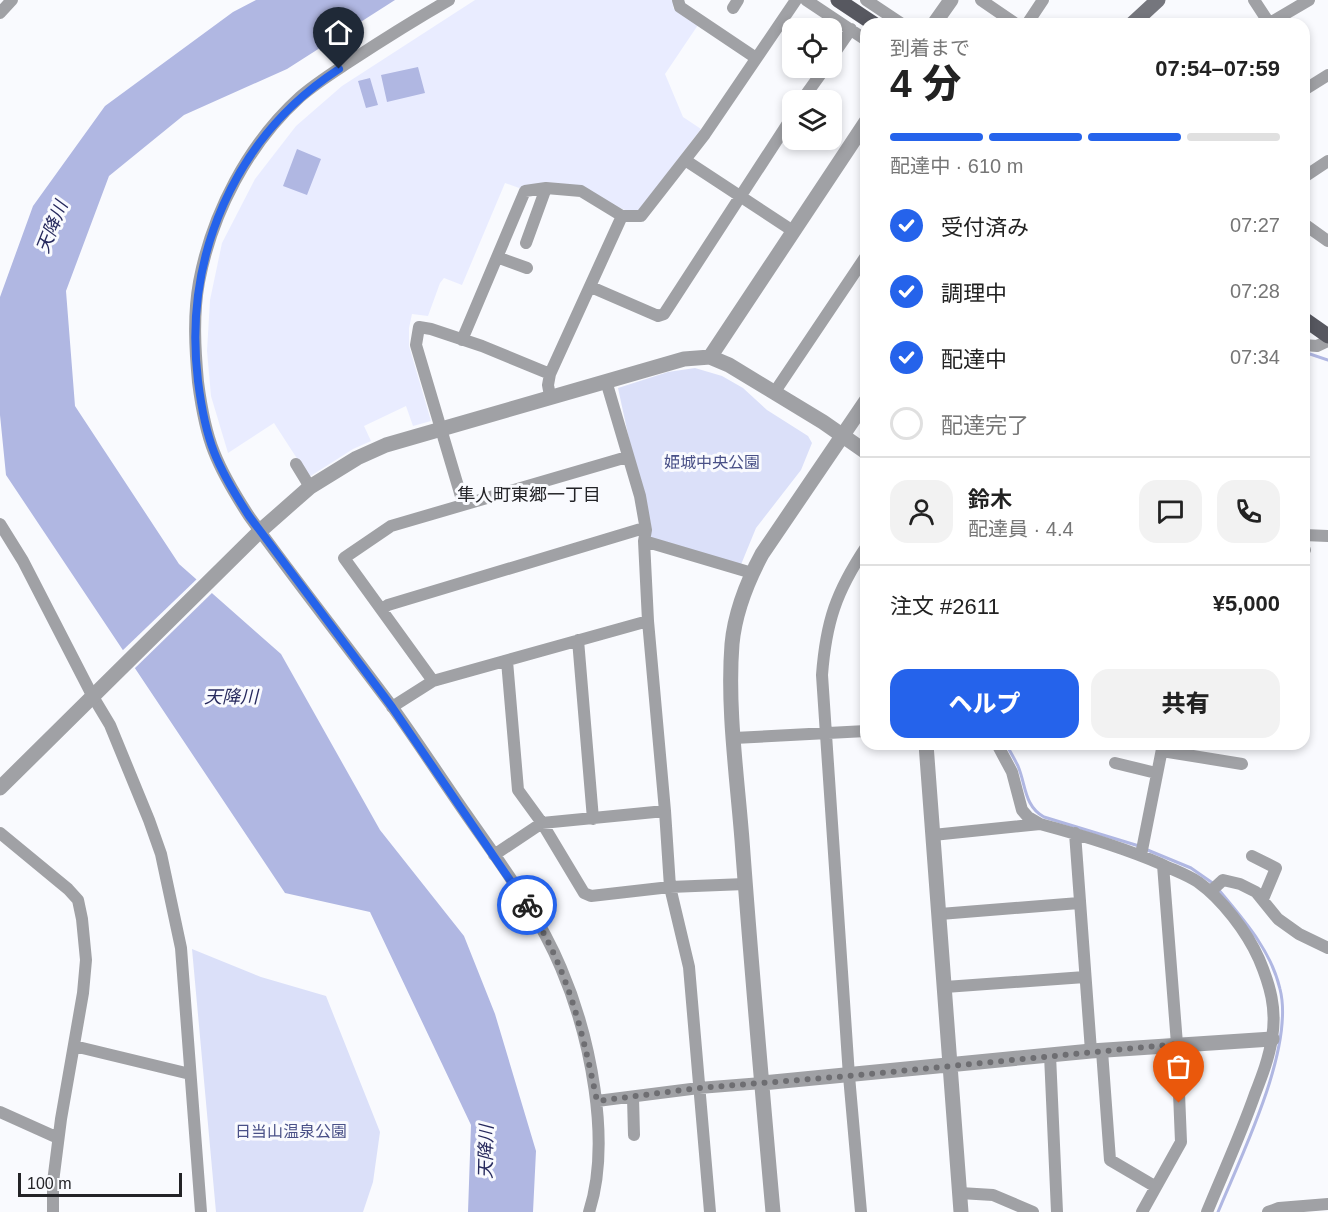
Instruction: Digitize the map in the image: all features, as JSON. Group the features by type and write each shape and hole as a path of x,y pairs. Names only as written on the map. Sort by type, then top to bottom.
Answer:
{"main road":[{"path":"838,0 865,18"},
{"path":"1138,18 1158,0"},
{"path":"1310,323 1328,336"}],"street":[{"path":"0,13 12,0"},
{"path":"449,0 392,33 300,97 271,127 246,162 227,195 199,281 195,321 195,355 201,407 214,452 231,488 258,533 392,707 495,855 530,910 561,968 575,1004 597,1101 597,1180 590,1212"},
{"path":"678,0 680,7 756,58"},
{"path":"462,340 525,191 546,188 581,191 622,216 641,216 685,160 796,0"},
{"path":"806,0 860,36"},
{"path":"866,0 893,18"},
{"path":"938,18 951,0"},
{"path":"981,0 1007,18"},
{"path":"1031,18 1043,0"},
{"path":"1254,0 1264,18"},
{"path":"1278,18 1310,0"},
{"path":"842,42 851,29"},
{"path":"1310,86 1328,75"},
{"path":"710,357 860,131"},
{"path":"591,287 658,316 664,314 782,133"},
{"path":"685,160 793,231"},
{"path":"1310,173 1328,161"},
{"path":"526,243 546,188"},
{"path":"550,396 548,385 550,374 622,216"},
{"path":"1310,228 1328,241"},
{"path":"497,257 527,268"},
{"path":"774,393 860,265"},
{"path":"463,504 416,345 419,327 432,328 550,374"},
{"path":"1310,345 1317,346 1328,342"},
{"path":"0,788 258,533 310,487 357,458 386,445 684,359 710,357 729,364 823,422 860,448"},
{"path":"606,381 640,496 645,536 648,621 670,887 690,967 710,1212"},
{"path":"773,1212 734,738 732,644 737,618 752,573 762,554 860,410"},
{"path":"433,681 344,558 391,526 627,457"},
{"path":"296,464 310,487"},
{"path":"0,524 23,561 95,692 161,854 181,948 201,1212"},
{"path":"382,609 388,605 644,528 645,536"},
{"path":"1310,535 1328,536"},
{"path":"645,536 752,573"},
{"path":"860,557 840,590 825,639 822,675 849,1076 861,1212"},
{"path":"392,707 433,681 648,621"},
{"path":"578,640 593,819"},
{"path":"507,660 518,790 542,823 585,893 591,896 670,887 745,884"},
{"path":"734,738 860,731"},
{"path":"926,750 961,1212"},
{"path":"1000,750 1012,772 1022,810 1028,817 1040,824 1142,850 1163,865 1214,888 1246,934 1264,971 1274,1003 1272,1039 1246,1121 1207,1212"},
{"path":"1142,850 1159,750"},
{"path":"1178,750 1242,764"},
{"path":"1114,763 1156,773"},
{"path":"495,855 542,823 665,811"},
{"path":"933,835 1040,824"},
{"path":"0,833 68,889 78,900 82,919 86,960 83,993 58,1138 53,1182 53,1212"},
{"path":"1075,833 1085,977 1110,1160 1156,1187"},
{"path":"1252,855 1276,868 1263,898"},
{"path":"1142,1212 1181,1142 1177,1044 1163,865"},
{"path":"1214,888 1223,880 1240,884 1256,892 1278,919 1299,934 1328,948"},
{"path":"940,914 1079,903"},
{"path":"945,987 1085,977"},
{"path":"597,1101 699,1088 849,1076 1050,1055 1177,1044 1272,1039"},
{"path":"74,1046 190,1074"},
{"path":"1050,1055 1057,1212"},
{"path":"633,1097 634,1135"},
{"path":"0,1112 58,1138"},
{"path":"960,1193 993,1195 1033,1212"},
{"path":"1268,1212 1279,1208 1328,1204"}],"shaded area":[{"path":"475,0 675,0 673,8 698,25 665,74 683,117 701,129 638,211 631,212 580,194 522,189 505,183 462,285 444,278 428,316 412,314 409,346 431,421 413,426 406,406 364,426 371,441 353,449 309,477 274,423 228,453 211,396 207,351 210,300 222,243 255,179 296,126 342,86"}],"green space":[{"name":"姫城中央公園","path":"695,368 722,376 743,388 767,410 808,436 812,443 801,470 756,528 740,567 651,541 618,388 668,372"},
{"name":"日当山温泉公園","path":"192,949 261,977 326,996 380,1132 373,1182 363,1212 216,1212"}],"water":[{"name":"天降川","path":"256,0 395,0 287,69 184,115 109,176 66,291 75,406 179,564 281,654 380,830 464,936 495,1014 536,1151 533,1212 468,1212 471,1125 370,912 285,893 6,475 0,415 0,297 33,206 105,106 233,12"},
{"path":"418,67 425,93 387,102 381,75"},
{"path":"370,78 378,105 366,108 358,81"},
{"path":"297,149 321,159 307,195 283,186"}],"pier":[{"path":"199,577 214,591 133,670 121,652"}],"waterway":[{"path":"1310,354 1328,360"},
{"path":"1009,750 1018,766 1029,801 1037,812 1044,817 1139,846"},
{"path":"1145,849 1191,868 1214,884"},
{"path":"1218,889 1255,936 1270,961 1280,989 1283,1013 1280,1041 1263,1102 1218,1212"}],"way so far":[{"path":"527,905 553,951 575,1004 597,1101 699,1088 1177,1044 1179,1103"}],"district":[{"name":"隼人町東郷一丁目","path":"529,495"}],"route":[{"path":"339,69 300,97 271,127 246,162 227,195 199,281 195,321 195,355 201,407 214,452 231,488 249,516 392,707 527,905"}]}
